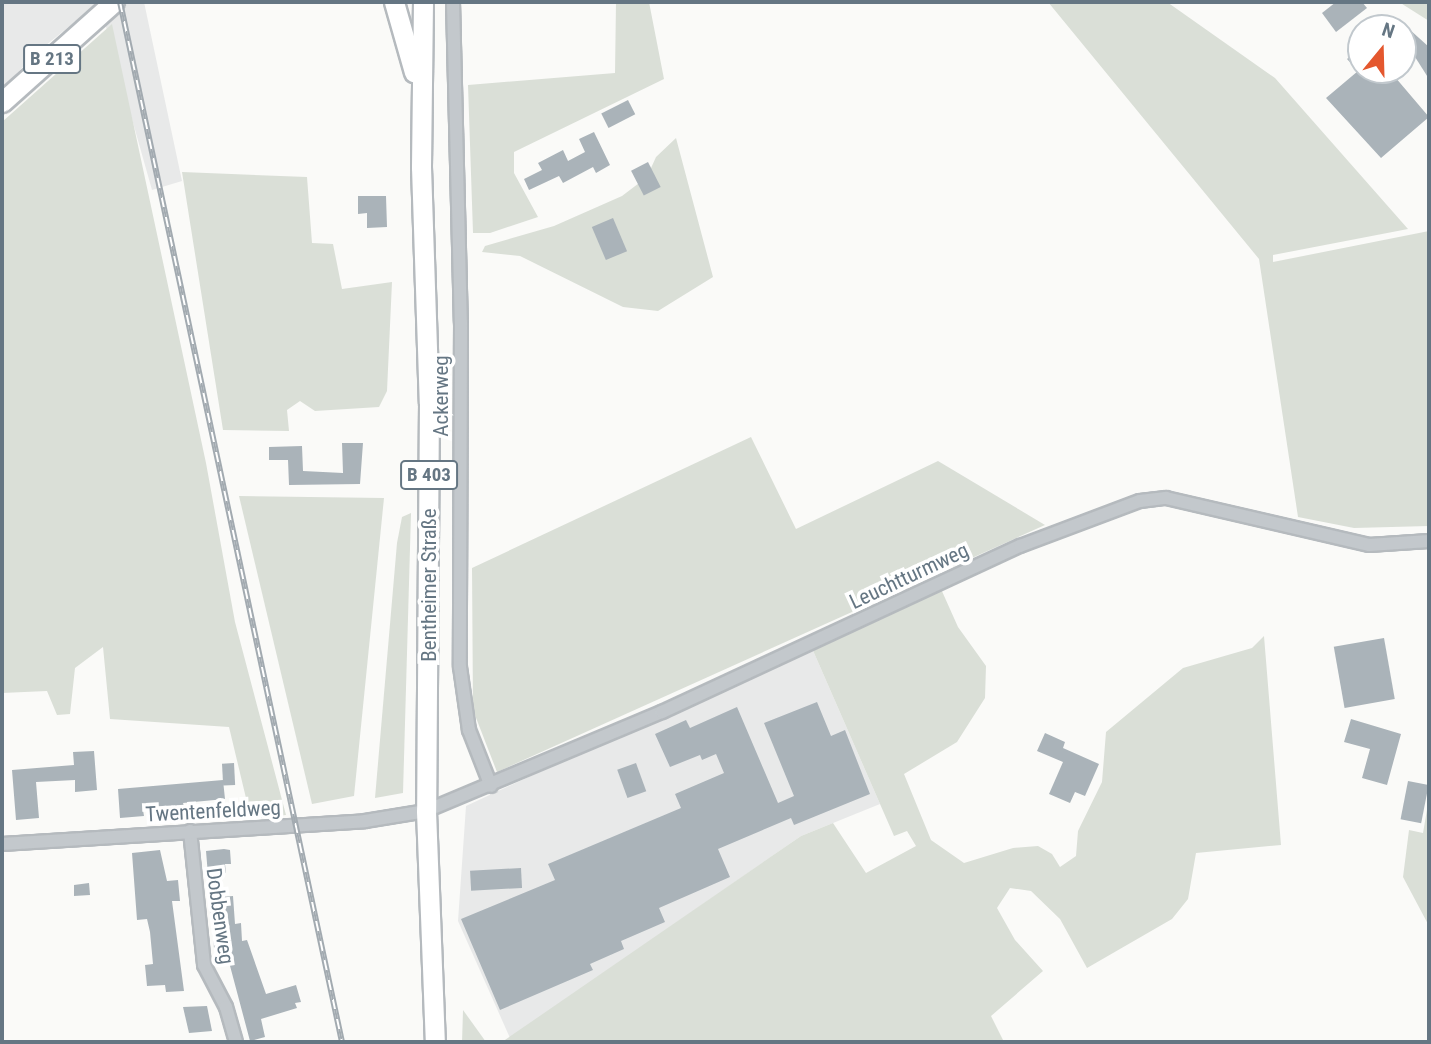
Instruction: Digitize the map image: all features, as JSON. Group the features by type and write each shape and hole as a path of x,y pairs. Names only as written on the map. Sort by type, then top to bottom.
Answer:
{"main road":[{"path":"394,2 411,52 422,143"},
{"name":"Bentheimer Straße","path":"424,2 422,143 429,403 426,811 435,1042"},
{"name":"B 213","path":"2,102 111,6"}],"street":[{"name":"Ackerweg","path":"453,2 461,323 460,667 469,730 491,786"},
{"name":"Leuchtturmweg","path":"426,811 491,786 1020,546 1140,501 1166,498 1369,545 1429,541"},
{"name":"Twentenfeldweg","path":"2,844 365,821 426,811"},
{"name":"Dobbenweg","path":"190,831 204,965 226,1007 236,1042"}],"shaded area":[{"path":"2,2 99,2 34,55 2,89"},
{"path":"99,2 144,2 182,181 152,190"},
{"path":"616,2 649,2 664,79 514,152 514,173 538,217 490,233 473,233 468,85 615,73"},
{"path":"1048,2 1167,2 1275,78 1408,229 1273,255 1273,262 1429,231 1429,526 1354,528 1298,517 1259,259"},
{"path":"1399,2 1429,2 1429,21"},
{"path":"112,24 206,463 235,622 286,815 251,819 229,727 110,719 103,647 75,668 70,714 57,715 47,691 2,693 2,122"},
{"path":"676,138 713,277 658,311 623,307 520,256 482,252 485,246 554,226 622,196 647,177 656,157"},
{"path":"182,172 307,177 312,243 333,244 342,289 392,282 387,391 379,407 315,411 300,401 287,410 289,431 223,430"},
{"path":"751,437 796,529 938,461 1045,525 497,772 473,710 472,568"},
{"path":"239,496 384,498 354,796 312,804"},
{"path":"411,513 403,793 375,798 397,543 402,517"},
{"path":"941,589 958,627 986,666 985,698 957,742 904,774 931,840 964,863 1013,848 1038,846 1052,854 1060,867 1076,856 1078,831 1102,782 1106,732 1183,668 1252,648 1264,636 1281,845 1196,853 1188,899 1172,919 1087,968 1060,919 1031,891 1010,888 997,908 1015,940 1043,971 991,1016 1004,1042 502,1042 801,836 833,823 866,873 916,846 907,831 894,836 811,646"},
{"path":"811,646 880,804 801,836 510,1038 458,921 466,806"},
{"path":"1429,798 1429,926 1403,877 1409,830 1423,833"},
{"path":"463,1010 486,1042 462,1042"}],"building":[{"path":"1336,2 1362,2 1367,8 1359,14 1347,14 1347,23 1336,32 1322,13"},
{"path":"1417,36 1429,47 1429,79 1417,60"},
{"path":"1347,80 1347,84 1401,84 1429,117 1381,158 1326,98"},
{"path":"628,100 635,114 609,128 601,114"},
{"path":"594,132 610,165 596,173 593,167 563,183 559,176 529,190 524,179 542,170 538,163 563,150 568,161 585,152 579,139"},
{"path":"648,162 661,187 644,196 631,171"},
{"path":"358,196 386,196 387,227 367,228 367,213 358,214"},
{"path":"613,218 627,251 606,260 592,227"},
{"path":"342,443 363,443 360,484 289,485 288,460 269,460 269,447 302,446 303,471 343,473"},
{"path":"1384,638 1395,699 1345,708 1334,647"},
{"path":"817,702 831,736 845,730 870,794 794,825 791,818 718,849 730,877 659,908 665,922 621,941 624,949 590,964 593,970 500,1010 461,919 555,880 548,864 681,808 675,794 724,773 716,754 702,760 700,755 670,767 655,734 686,720 690,728 737,707 778,803 794,796 764,723"},
{"path":"1351,719 1401,734 1387,785 1362,778 1370,749 1344,742"},
{"path":"1045,733 1065,742 1063,748 1099,764 1085,796 1075,792 1070,803 1049,794 1063,762 1037,751"},
{"path":"94,751 97,790 75,792 75,780 36,782 39,818 16,820 12,770 74,765 73,752"},
{"path":"234,763 235,785 223,786 222,764"},
{"path":"636,763 646,791 627,798 617,770"},
{"path":"223,780 225,799 143,810 144,816 120,818 118,789"},
{"path":"1408,781 1429,785 1421,823 1401,819"},
{"path":"160,850 167,881 178,880 180,901 172,901 184,991 166,992 165,985 147,986 145,965 153,964 150,932 147,919 137,920 132,853"},
{"path":"230,850 231,864 225,864 226,873 208,875 206,851"},
{"path":"521,868 522,888 471,891 470,871"},
{"path":"89,883 90,895 74,896 74,885"},
{"path":"233,896 235,924 241,923 242,941 247,940 266,994 296,985 301,1002 295,1003 297,1008 261,1019 265,1037 250,1041 225,947 214,948 209,898"},
{"path":"207,1006 212,1031 189,1033 183,1007"}],"railway":[{"path":"120,2 342,1042"}]}
